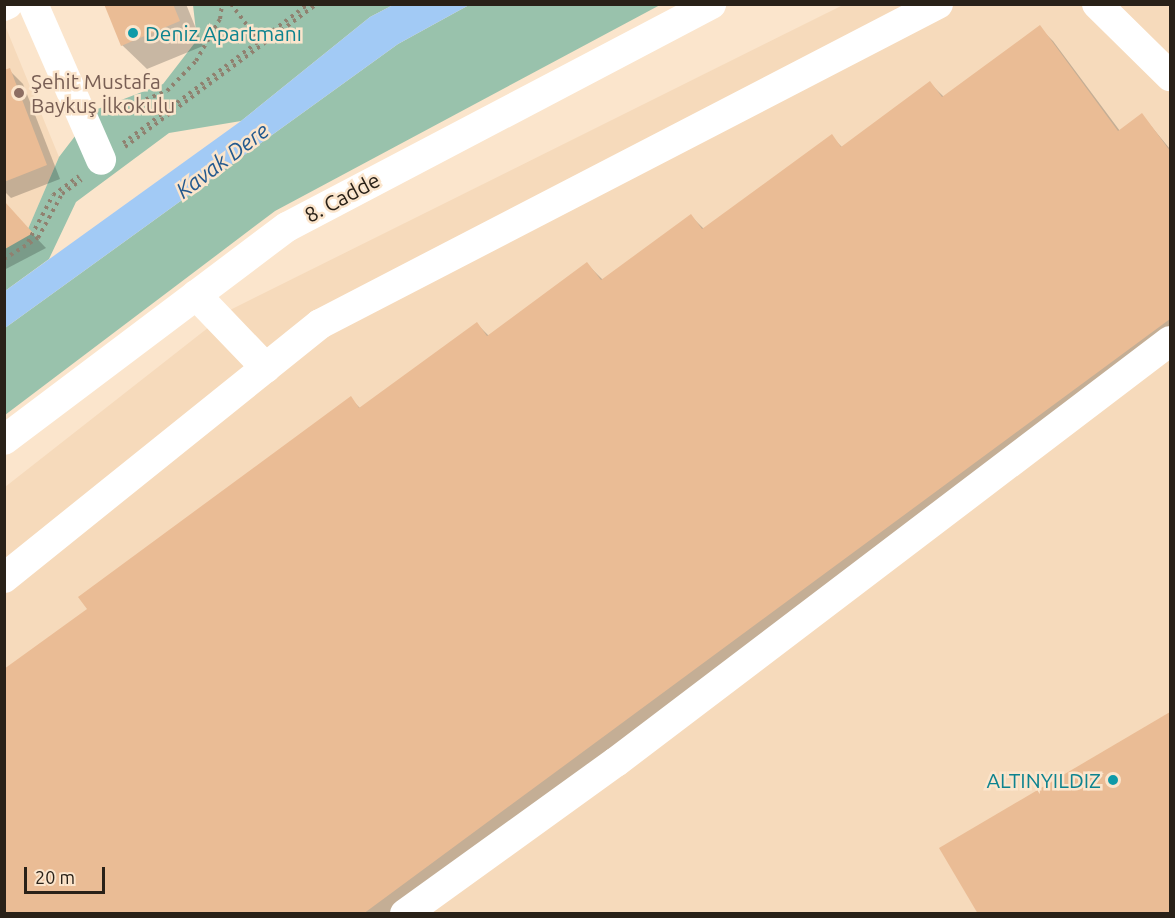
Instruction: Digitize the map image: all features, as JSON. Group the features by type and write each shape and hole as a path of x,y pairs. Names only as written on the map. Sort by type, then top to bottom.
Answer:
{"street":[{"path":"33,4 84,124 103,162"},
{"name":"8. Cadde","path":"4,440 287,226 711,4"},
{"path":"4,578 320,324 938,4"},
{"path":"1097,4 1170,76"},
{"path":"196,295 266,368"},
{"path":"405,914 625,755 1170,341"}],"path":[{"path":"84,124 167,91 196,61 220,19 222,4"},
{"path":"231,4 259,40"},
{"path":"4,258 38,238 62,194 308,4"},
{"path":"4,258 29,242 53,195 103,162 317,4"}],"shaded area":[{"path":"843,5 1170,5 1170,913 5,914 5,487 232,309"},
{"name":"Şehit Mustafa Baykuş İlkokulu","path":"4,23 59,157 25,236 5,208"}],"green space":[{"path":"193,5 393,5 370,17 241,121 169,133 76,202 49,259 5,291 5,247 25,236 59,157 95,110 163,84 197,40"},
{"path":"469,5 660,5 275,211 5,415 5,328 398,44"}],"water":[{"name":"Kavak Dere","path":"393,5 469,5 398,44 5,328 5,291 241,121 370,17"}],"building":[{"name":"Deniz Apartmanı","path":"104,4 173,4 180,21 121,46"},
{"path":"1040,25 1118,131 1142,113 1170,151 1170,319 363,914 4,914 4,669 87,609 78,597 351,396 359,408 477,322 487,336 587,262 601,280 691,214 702,229 832,134 841,147 930,81 942,97"},
{"path":"10,68 47,165 4,182 4,70"},
{"path":"5,202 33,233 5,249"},
{"name":"ALTINYILDIZ","path":"1170,712 1170,914 978,914 939,848"}],"place":[{"name":"Deniz Apartmanı","path":"133,33"},
{"name":"Şehit Mustafa Baykuş İlkokulu","path":"19,93"},
{"name":"ALTINYILDIZ","path":"1113,780"}]}
